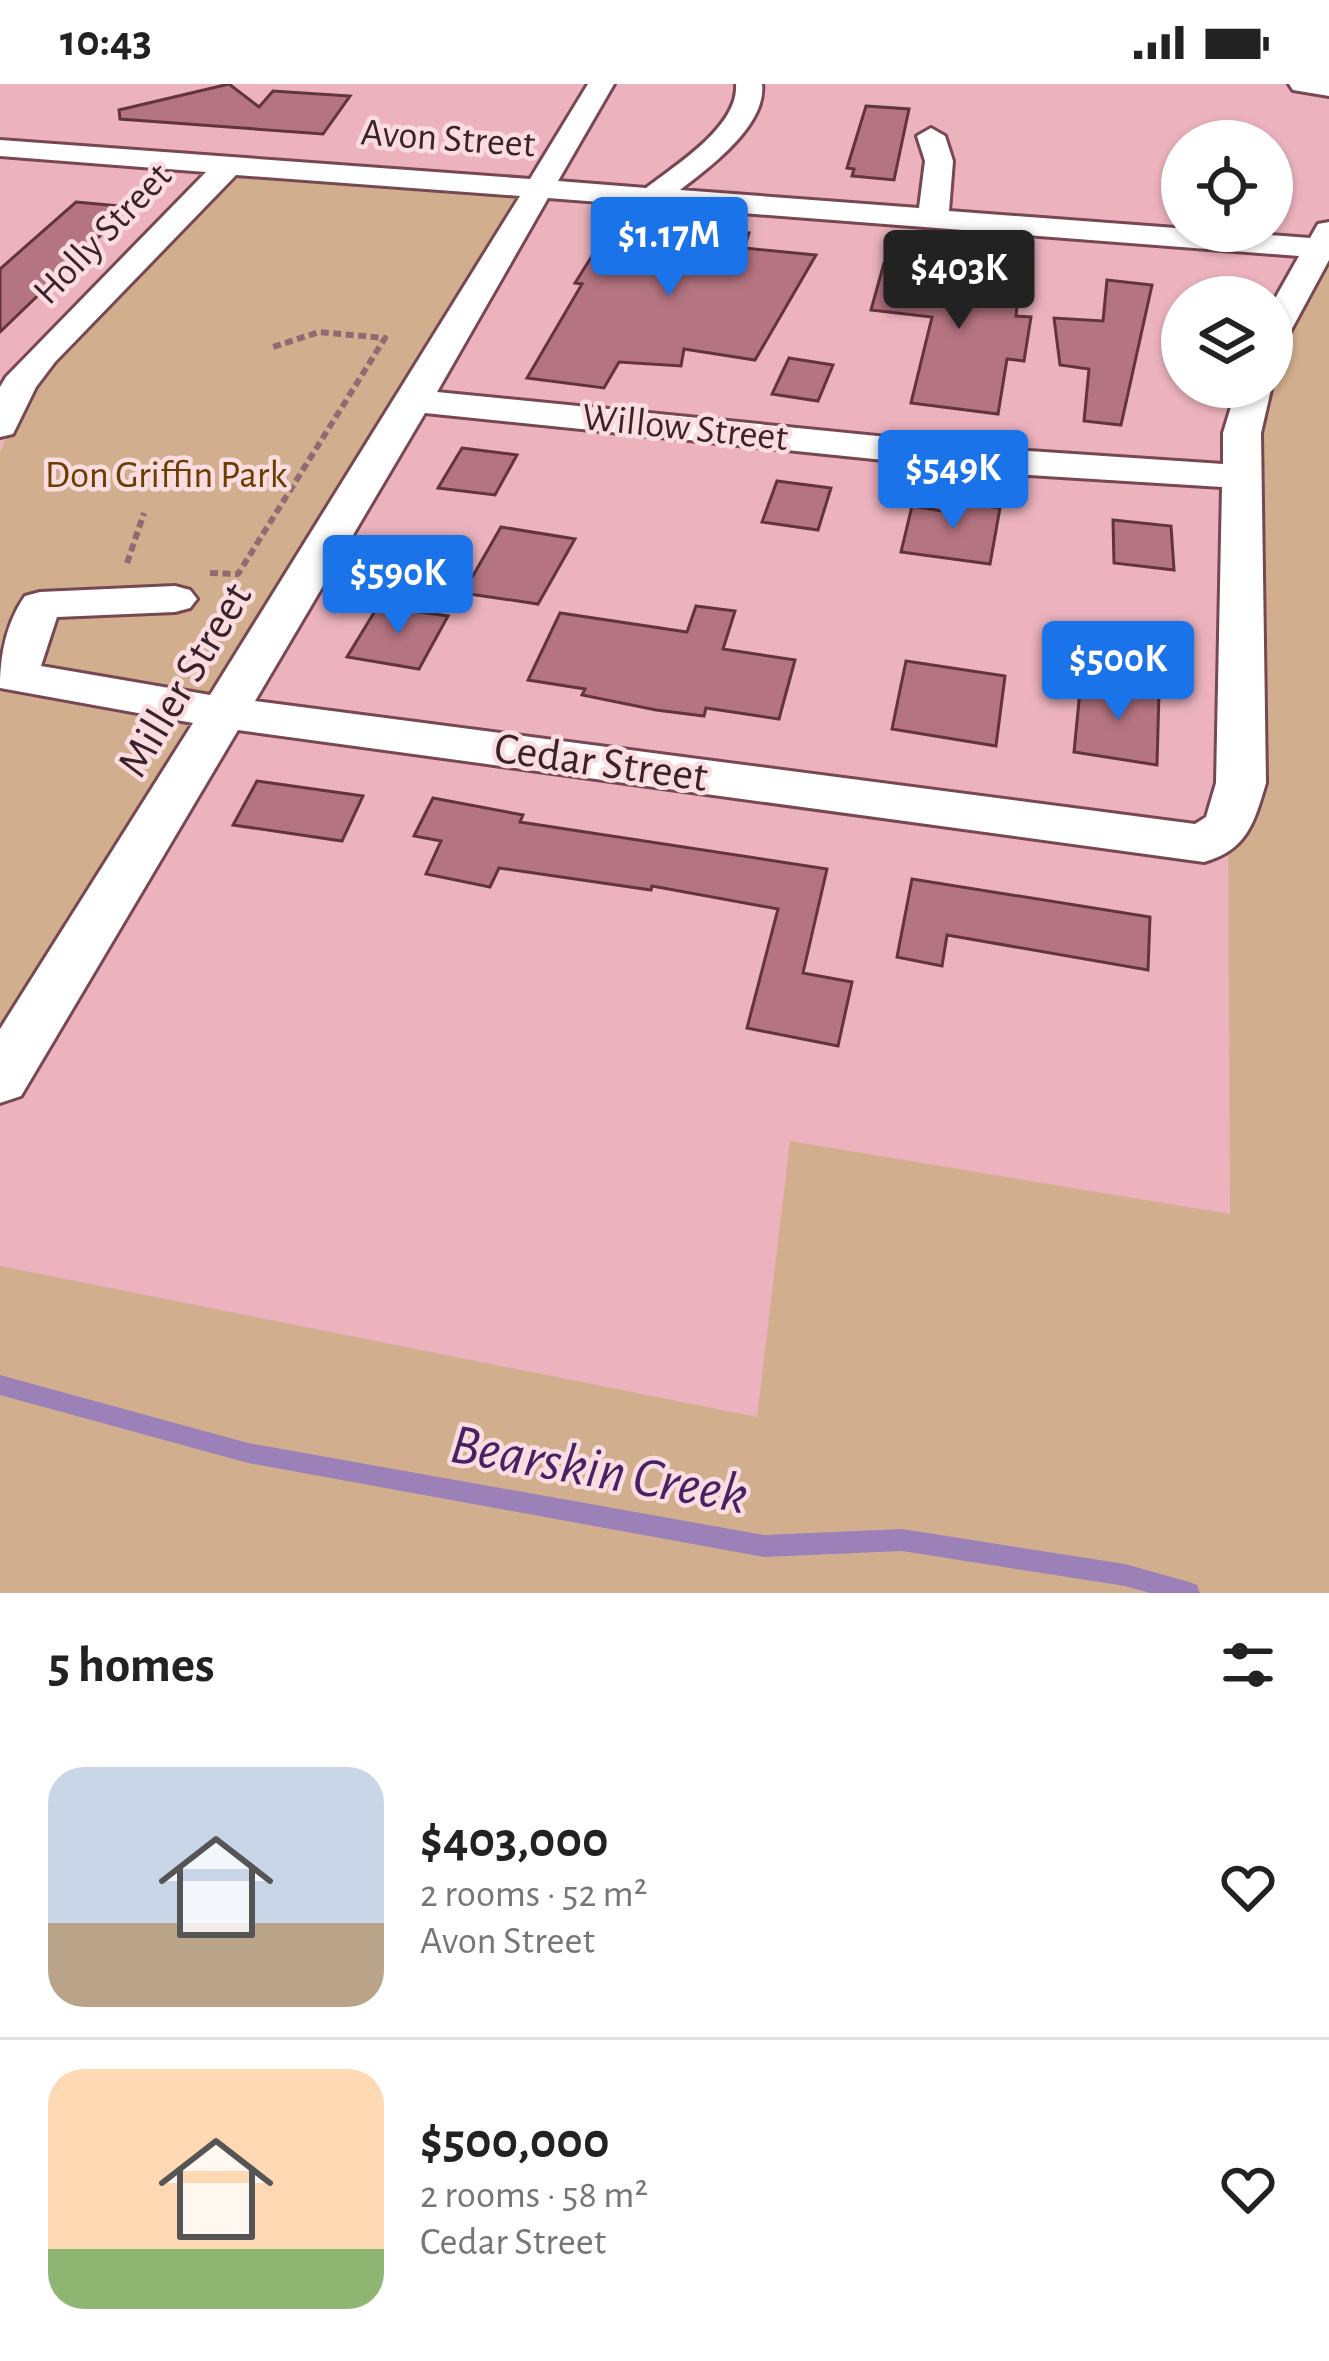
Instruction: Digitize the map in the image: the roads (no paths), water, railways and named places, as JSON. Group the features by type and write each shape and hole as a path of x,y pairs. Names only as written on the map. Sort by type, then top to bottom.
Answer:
{"street":[{"name":"Miller Street","path":"0,1079 226,713 601,84"},
{"path":"657,194 740,121 752,91 749,84"},
{"path":"1302,84 1329,88"},
{"path":"931,136 939,161 932,216"},
{"name":"Avon Street","path":"1,149 232,162 932,216 1325,239"},
{"name":"Holly Street","path":"0,426 19,385 43,355 232,162"},
{"path":"1293,296 1325,239"},
{"name":"Willow Street","path":"414,401 1029,463 1243,477"},
{"path":"1243,477 1242,433 1249,408"},
{"name":"Cedar Street","path":"8,675 226,713 1204,844 1228,827 1241,783 1243,477"},
{"path":"8,675 40,605 189,586"}],"waterway":[{"name":"Bearskin Creek","path":"0,1385 248,1453 764,1546 902,1540 1125,1575 1189,1593"}],"park label":[{"name":"Don Griffin Park","path":"166,475"}]}
